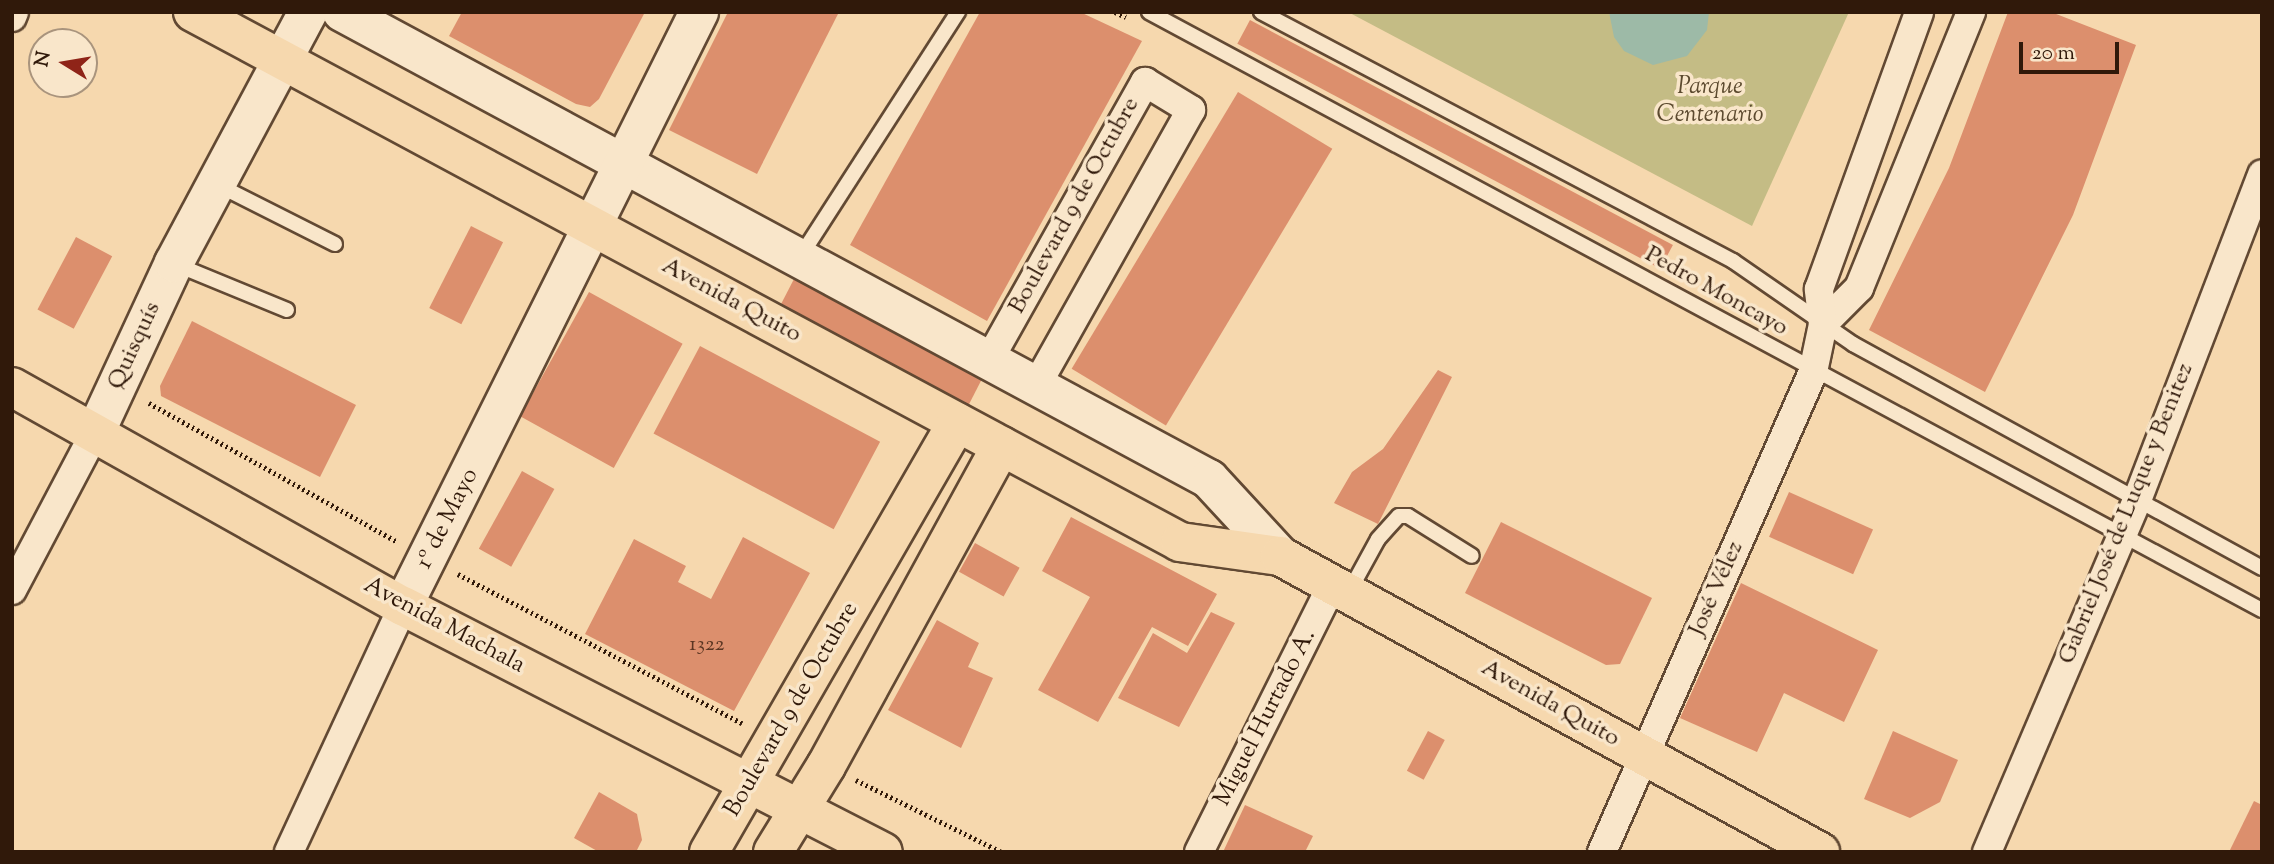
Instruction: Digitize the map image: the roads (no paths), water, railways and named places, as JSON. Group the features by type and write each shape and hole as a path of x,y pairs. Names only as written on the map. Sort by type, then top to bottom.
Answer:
{"main road":[{"name":"Avenida Quito","path":"193,12 1180,542 1280,556 1820,852"},
{"name":"Avenida Machala","path":"12,387 96,431 403,606 883,852"},
{"name":"Boulevard 9 de Octubre","path":"709,851 957,422"},
{"path":"773,852 1002,446"},
{"path":"709,851 800,808"}],"street":[{"name":"Quisquís","path":"12,590 96,431 174,263 308,12"},
{"name":"Avenida Quito","path":"342,12 1209,479 1280,556"},
{"name":"1º de Mayo","path":"289,852 403,606 699,12"},
{"name":"José Vélez","path":"1602,852 1813,372 1823,324 1819,289 1919,12"},
{"path":"1823,324 1859,288 1971,12"},
{"name":"Boulevard 9 de Octubre","path":"989,360 1145,82 1191,110 1036,386"},
{"name":"Gabriel José de Luque y Benitez","path":"1986,852 2136,503 2262,174"},
{"name":"Miguel Hurtado A.","path":"1199,852 1340,589"}],"lane":[{"path":"800,259 958,12"},
{"name":"Pedro Moncayo","path":"1149,12 1813,372 2122,533 2262,610"},
{"name":"Pedro Moncayo","path":"1261,12 1733,261 1823,324 2136,503 2262,568"},
{"path":"216,184 335,244"},
{"path":"174,263 287,310"},
{"path":"1340,589 1399,516 1408,516 1472,556"}],"park label":[{"name":"Parque Centenario","path":"1710,102"}]}
